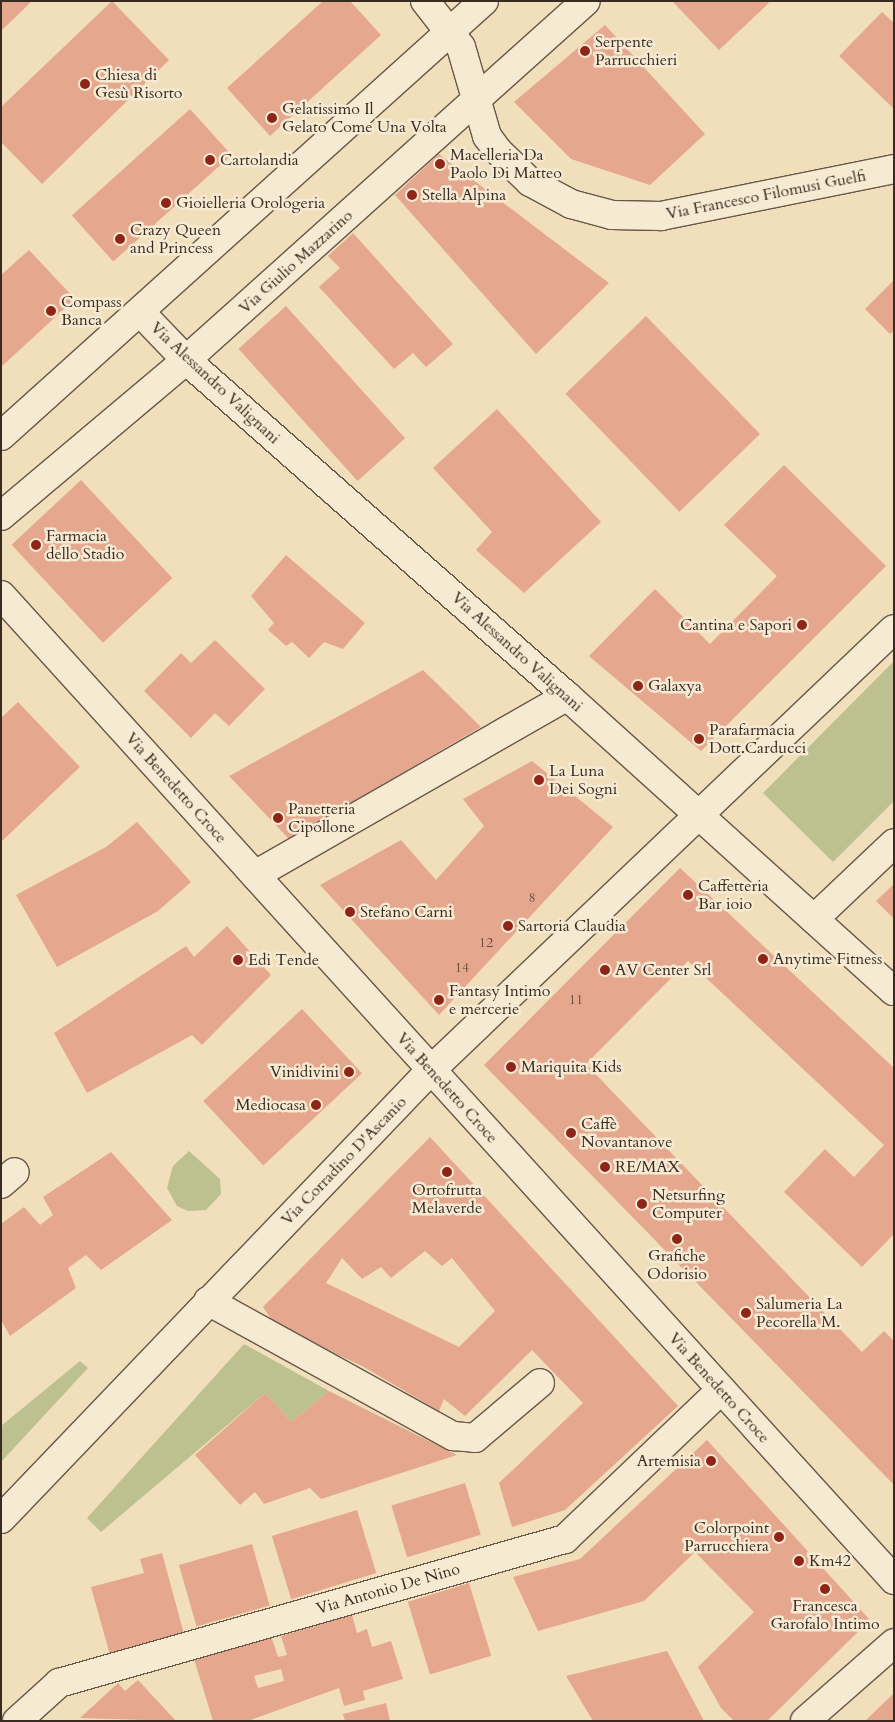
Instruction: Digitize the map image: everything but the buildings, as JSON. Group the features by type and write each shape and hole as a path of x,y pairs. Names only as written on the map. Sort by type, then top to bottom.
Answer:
{"street":[{"name":"Via Francesco Filomusi Guelfi","path":"425,1 450,30 468,64 487,136 530,182 570,204 612,216 661,216 727,206 894,169"},
{"path":"1,436 141,313 484,1"},
{"name":"Via Giulio Mazzarino","path":"1,516 186,360 586,1"},
{"name":"Via Alessandro Valignani","path":"141,313 186,360 567,696 894,991"},
{"name":"Via Benedetto Croce","path":"1,595 894,1580"},
{"name":"Via Corradino D'Ascanio","path":"1,1519 431,1070 700,816 894,629"},
{"path":"255,875 567,696"},
{"path":"814,919 894,843"},
{"path":"208,1301 453,1436 475,1438 540,1383"},
{"name":"Via Antonio De Nino","path":"17,1721 59,1683 565,1538 721,1390"},
{"path":"805,1721 894,1643"}],"green space":[{"path":"894,661 894,801 833,862 763,793"},
{"path":"189,1151 220,1179 221,1194 206,1210 188,1211 177,1206 167,1188 173,1166"},
{"path":"244,1344 329,1391 291,1422 265,1393 101,1532 87,1518"},
{"path":"80,1361 88,1368 1,1462 1,1426"}],"place":[{"name":"Serpente Parrucchieri","path":"585,51"},
{"name":"Chiesa di Gesù Risorto","path":"85,84"},
{"name":"Gelatissimo Il Gelato Come Una Volta","path":"272,118"},
{"name":"Cartolandia","path":"210,160"},
{"name":"Macelleria Da Paolo Di Matteo","path":"440,164"},
{"name":"Stella Alpina","path":"412,195"},
{"name":"Gioielleria Orologeria","path":"166,203"},
{"name":"Crazy Queen and Princess","path":"120,239"},
{"name":"Compass Banca","path":"51,311"},
{"name":"Farmacia dello Stadio","path":"36,545"},
{"name":"Cantina e Sapori","path":"802,625"},
{"name":"Galaxya","path":"638,686"},
{"name":"Parafarmacia Dott.Carducci","path":"699,739"},
{"name":"La Luna Dei Sogni","path":"539,780"},
{"name":"Panetteria Cipollone","path":"278,818"},
{"name":"Caffetteria Bar ioio","path":"688,895"},
{"name":"Stefano Carni","path":"350,912"},
{"name":"Sartoria Claudia","path":"508,926"},
{"name":"Anytime Fitness","path":"763,959"},
{"name":"Edi Tende","path":"238,960"},
{"name":"AV Center Srl","path":"605,970"},
{"name":"Fantasy Intimo e mercerie","path":"439,1000"},
{"name":"Mariquita Kids","path":"511,1067"},
{"name":"Vinidivini","path":"349,1072"},
{"name":"Mediocasa","path":"316,1105"},
{"name":"Caffè Novantanove","path":"571,1133"},
{"name":"RE/MAX","path":"605,1167"},
{"name":"Ortofrutta Melaverde","path":"447,1172"},
{"name":"Netsurfing Computer","path":"642,1204"},
{"name":"Grafiche Odorisio","path":"677,1239"},
{"name":"Salumeria La Pecorella M.","path":"746,1313"},
{"name":"Artemisia","path":"711,1461"},
{"name":"Colorpoint Parrucchiera","path":"779,1537"},
{"name":"Km42","path":"799,1561"},
{"name":"Francesca Garofalo Intimo","path":"825,1589"}]}
